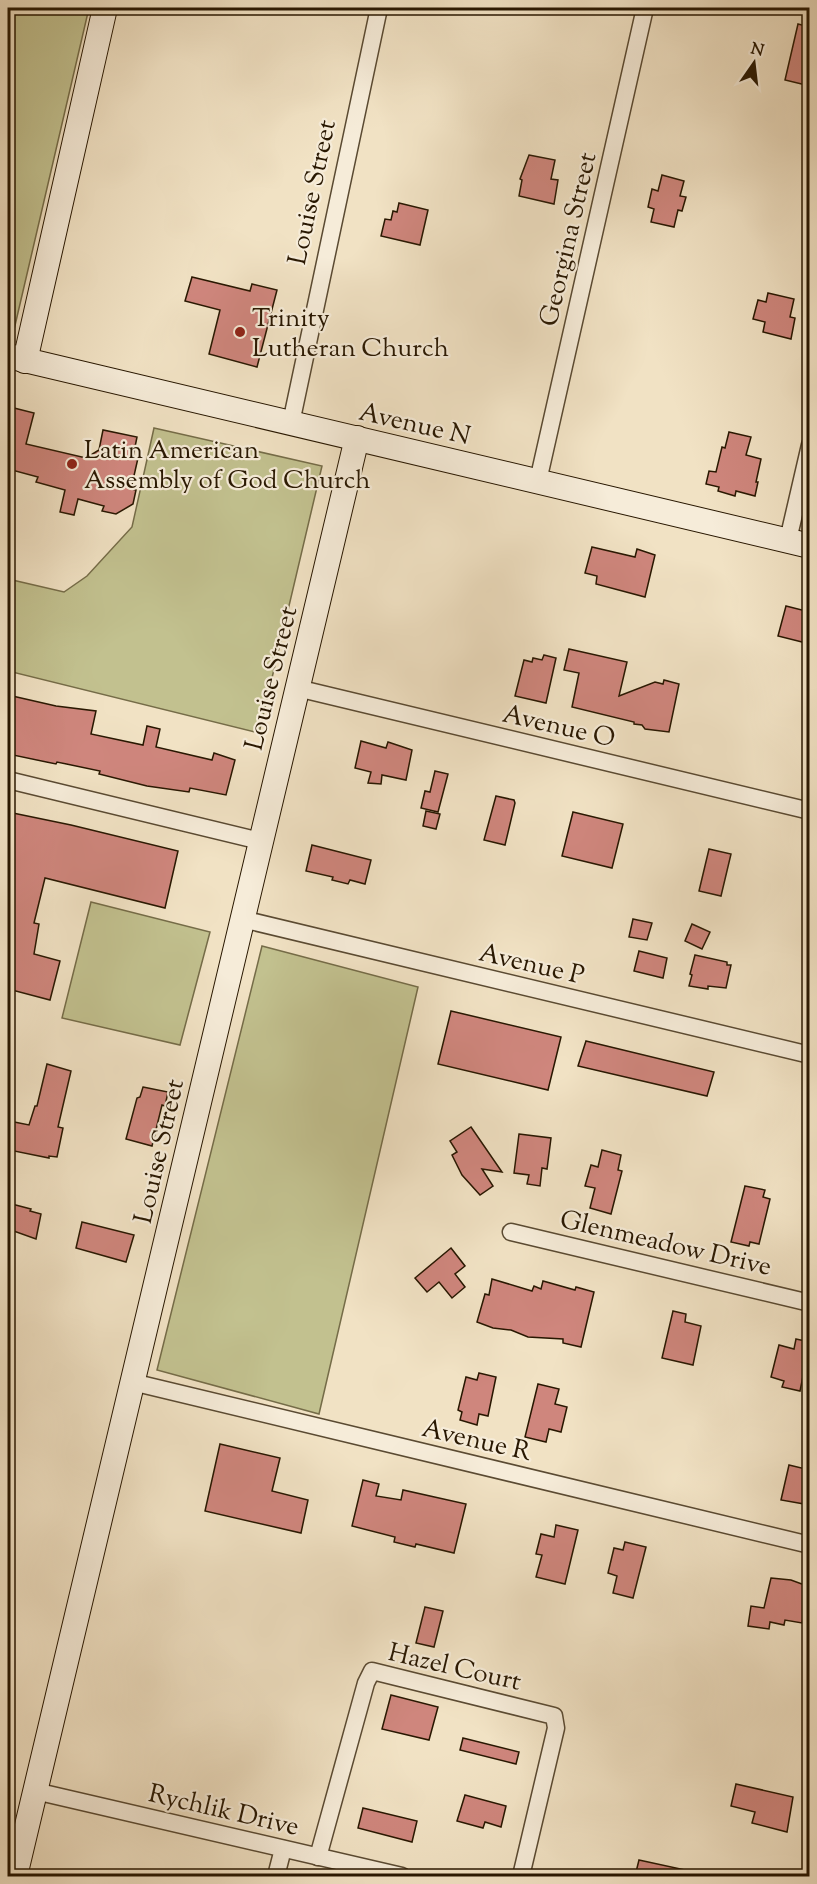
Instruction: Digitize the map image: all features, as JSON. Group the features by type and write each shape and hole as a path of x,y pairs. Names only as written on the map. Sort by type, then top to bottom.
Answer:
{"street":[{"path":"16,358 105,8"},
{"name":"Louise Street","path":"291,423 379,8"},
{"name":"Georgina Street","path":"538,481 645,8"},
{"name":"Avenue N","path":"16,358 799,543"},
{"name":"Louise Street","path":"15,1876 357,438"},
{"path":"799,543 810,445"},
{"name":"Avenue O","path":"297,688 810,811"},
{"path":"8,780 260,841"},
{"name":"Avenue P","path":"243,919 810,1055"},
{"name":"Glenmeadow Drive","path":"511,1232 810,1303"},
{"name":"Avenue R","path":"132,1382 810,1545"},
{"name":"Hazel Court","path":"318,1857 366,1683 372,1671 554,1716 556,1728 521,1876"},
{"name":"Rychlik Drive","path":"35,1791 402,1876"},
{"path":"276,1876 283,1849"}],"shaded area":[{"path":"8,8 89,8 13,334 8,338"},
{"path":"154,428 322,466 259,733 8,671 8,579 64,592 87,576 132,527"},
{"path":"91,902 210,932 180,1045 62,1018"},
{"path":"262,946 418,987 319,1414 157,1370"}],"building":[{"path":"798,24 810,27 810,86 785,80"},
{"path":"529,155 555,160 551,179 558,180 554,204 519,196 522,180 520,179"},
{"path":"662,175 684,181 680,196 686,197 682,211 678,210 674,227 651,222 654,209 648,207 652,189 658,191"},
{"path":"399,203 428,210 420,245 381,236 385,219 391,220 393,211 397,212"},
{"name":"Trinity Lutheran Church","path":"192,277 250,291 252,284 277,290 257,367 209,354 220,310 185,301"},
{"path":"768,293 794,299 790,317 795,318 791,339 763,332 765,322 753,319 758,300 766,302"},
{"name":"Latin American Assembly of God Church","path":"14,408 34,413 26,444 86,458 99,450 103,430 137,437 133,457 138,458 131,489 136,490 133,504 116,514 102,511 104,506 78,499 74,515 60,512 65,490 36,482 38,477 8,469 8,436"},
{"path":"729,432 751,437 746,455 761,459 755,496 736,491 735,496 718,491 719,487 706,484 709,471 716,472 722,447 725,448"},
{"path":"592,547 635,557 637,549 655,555 645,597 596,584 597,576 585,573"},
{"path":"786,606 810,612 810,644 778,636"},
{"path":"569,649 627,662 619,696 655,682 663,684 664,680 679,684 669,732 645,729 634,722 572,707 579,673 564,670"},
{"path":"544,655 556,658 546,703 515,696 524,660 532,662 533,658 542,660"},
{"path":"8,695 56,706 96,711 91,734 143,745 147,726 160,729 156,747 212,760 214,753 235,760 226,795 190,788 189,792 147,786 99,774 100,771 8,754"},
{"path":"361,741 386,748 388,742 412,750 406,780 382,775 381,784 368,783 371,772 355,768"},
{"path":"435,771 448,774 438,812 421,808 425,791 430,792"},
{"path":"496,796 514,800 515,803 505,845 484,840"},
{"path":"426,811 440,814 436,829 423,826"},
{"path":"8,812 178,851 165,908 45,878 34,923 39,924 34,954 60,961 50,1000 8,989"},
{"path":"573,812 623,824 612,868 562,856"},
{"path":"312,845 371,860 365,884 350,880 348,884 332,880 333,877 306,871"},
{"path":"709,849 731,854 721,896 699,891"},
{"path":"633,919 652,923 647,940 629,937"},
{"path":"692,924 710,932 702,949 685,941"},
{"path":"639,951 667,958 663,978 634,971"},
{"path":"695,955 727,962 727,965 731,965 726,988 708,986 708,989 689,986"},
{"path":"451,1011 561,1037 548,1090 438,1064"},
{"path":"586,1041 714,1072 707,1096 578,1066"},
{"path":"47,1064 71,1071 58,1127 63,1128 57,1157 49,1156 49,1158 14,1151 14,1148 8,1146 9,1121 29,1125 35,1106 37,1106"},
{"path":"143,1087 168,1092 165,1106 162,1105 152,1146 126,1139 137,1098 140,1097"},
{"path":"471,1127 502,1172 482,1169 493,1186 480,1195 462,1175 452,1155 457,1152 450,1141"},
{"path":"519,1134 551,1138 547,1169 542,1168 540,1186 527,1184 529,1175 514,1173"},
{"path":"602,1150 621,1155 618,1170 622,1171 611,1214 590,1208 595,1188 585,1186 591,1165 598,1167"},
{"path":"745,1186 765,1190 763,1197 770,1199 759,1244 750,1242 749,1246 731,1242"},
{"path":"8,1203 41,1214 36,1239 8,1229"},
{"path":"82,1222 134,1235 126,1262 76,1248"},
{"path":"451,1248 465,1266 455,1274 465,1287 452,1298 439,1282 427,1292 415,1278"},
{"path":"492,1279 532,1291 534,1286 541,1289 543,1281 575,1290 576,1287 594,1292 581,1347 563,1343 563,1339 528,1337 511,1330 493,1328 477,1322 485,1294 489,1295"},
{"path":"673,1311 686,1314 685,1322 701,1326 693,1365 662,1358"},
{"path":"796,1339 810,1342 800,1391 782,1387 784,1381 771,1377 779,1345 794,1349"},
{"path":"479,1373 496,1377 488,1416 479,1414 477,1425 460,1420 462,1412 458,1410 466,1377 477,1380"},
{"path":"538,1384 559,1389 555,1404 567,1407 561,1432 549,1429 546,1442 525,1437"},
{"path":"220,1444 280,1458 272,1491 308,1500 301,1533 205,1511"},
{"path":"789,1465 810,1470 810,1505 781,1500"},
{"path":"363,1480 379,1484 376,1496 401,1500 403,1490 466,1504 454,1553 416,1544 415,1547 394,1542 395,1537 352,1526"},
{"path":"556,1525 578,1530 565,1584 536,1577 542,1555 536,1554 541,1534 554,1537"},
{"path":"625,1542 646,1547 633,1598 613,1593 617,1576 608,1573 614,1548 623,1550"},
{"path":"771,1578 791,1580 810,1587 802,1623 785,1620 784,1625 770,1622 769,1629 748,1626 751,1606 764,1608"},
{"path":"425,1607 443,1611 434,1647 416,1643"},
{"path":"391,1695 438,1707 429,1740 382,1729"},
{"path":"463,1738 519,1752 516,1764 460,1750"},
{"path":"736,1784 793,1797 787,1832 752,1823 755,1812 731,1806"},
{"path":"465,1795 506,1806 501,1827 485,1822 483,1828 457,1821"},
{"path":"363,1808 417,1821 412,1842 358,1828"},
{"path":"639,1860 690,1871 690,1876 635,1876"}],"place":[{"name":"Trinity Lutheran Church","path":"240,332"},
{"name":"Latin American Assembly of God Church","path":"72,464"}]}
